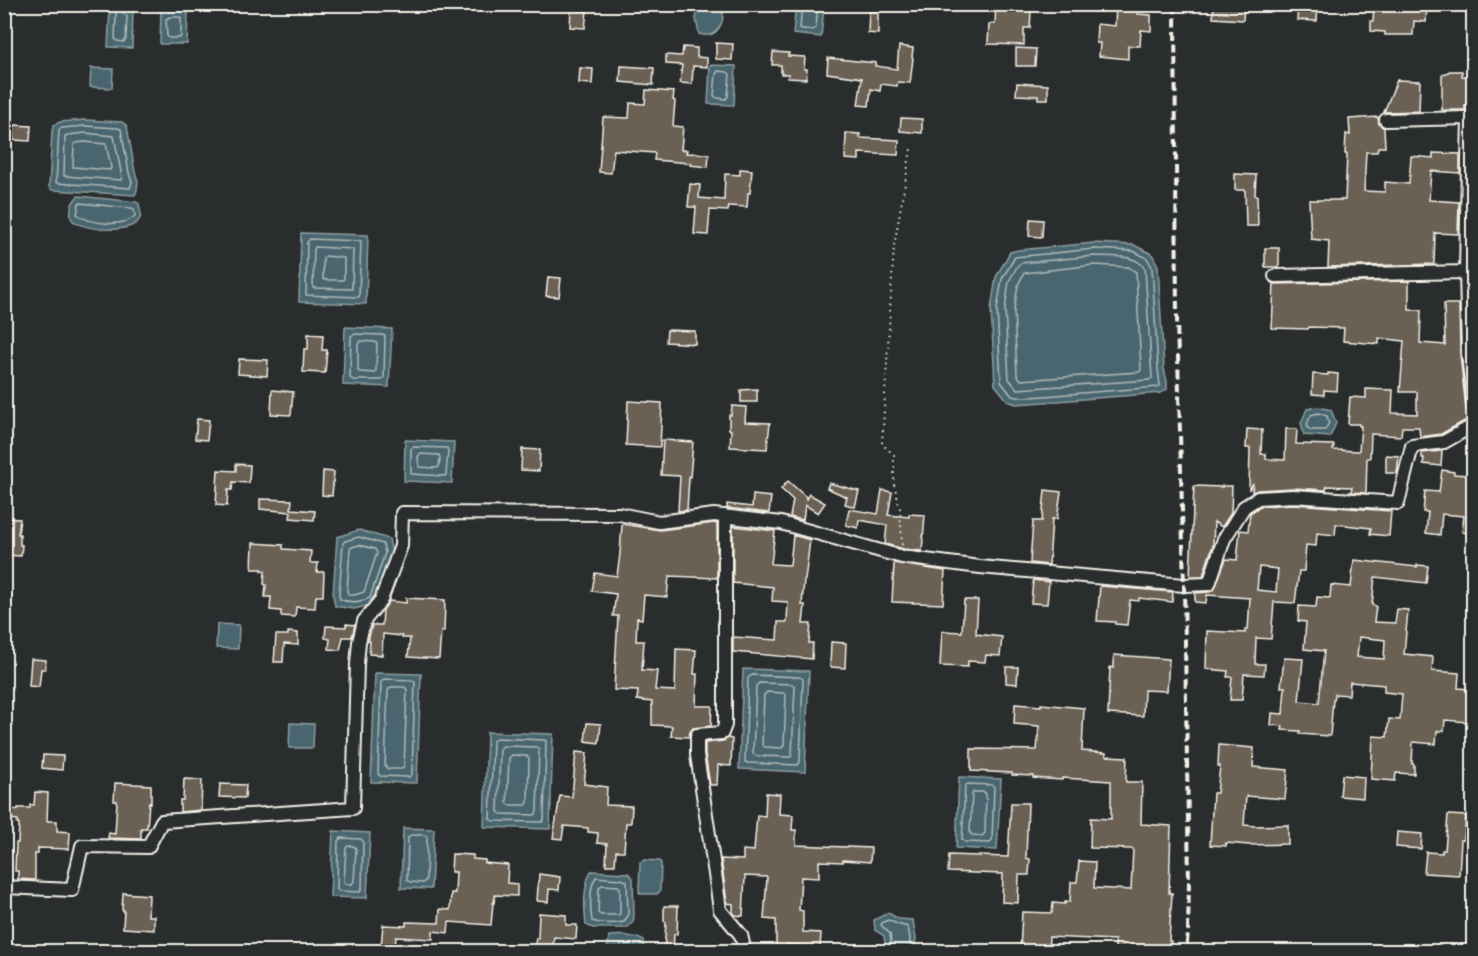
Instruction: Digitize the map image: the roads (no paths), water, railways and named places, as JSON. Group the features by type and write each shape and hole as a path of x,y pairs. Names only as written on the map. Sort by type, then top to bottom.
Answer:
{"street":[{"path":"1386,120 1469,118 1471,162 1466,272 1468,353 1473,408"},
{"path":"1275,276 1466,272"},
{"path":"4,887 72,890 82,846 148,848 162,821 353,808 359,642 364,621 381,600 401,546 402,513 618,514 659,522 714,515 782,523 902,557 992,568 1184,585 1209,584 1224,539 1245,507 1258,498 1293,496 1398,503 1412,446 1444,442 1473,425"},
{"path":"725,516 724,725 722,733 697,735 697,755 720,910 741,935 745,951"}],"water":[{"path":"698,5 722,5 723,17 716,32 706,35 699,34 696,19"},
{"path":"796,5 824,7 821,37 793,34"},
{"path":"110,7 133,8 132,48 108,47"},
{"path":"161,10 188,11 187,44 160,44"},
{"path":"710,65 736,66 734,105 708,104"},
{"path":"91,68 113,69 112,88 90,87"},
{"path":"85,120 122,122 127,126 138,181 135,195 52,190 49,187 54,125 60,122"},
{"path":"78,196 136,202 139,204 141,217 136,223 118,229 84,226 75,222 71,217 72,205"},
{"path":"301,233 368,235 366,304 299,302"},
{"path":"1094,243 1134,245 1152,254 1158,266 1167,389 1161,393 1031,403 1016,404 1008,401 995,385 991,309 996,277 1010,252"},
{"path":"345,327 392,329 389,387 343,385"},
{"path":"1318,407 1331,410 1336,423 1330,437 1304,435 1301,423 1307,409"},
{"path":"405,440 454,442 452,483 404,481"},
{"path":"359,530 389,539 392,553 375,604 354,609 335,606 333,595 337,537"},
{"path":"217,624 239,625 238,649 216,648"},
{"path":"743,669 809,671 805,772 739,769"},
{"path":"375,673 421,674 417,783 371,782"},
{"path":"290,723 314,724 313,748 289,748"},
{"path":"487,732 553,734 550,829 484,827"},
{"path":"959,777 1001,779 997,850 956,848"},
{"path":"403,828 434,829 431,889 401,888"},
{"path":"333,831 370,833 367,898 330,897"},
{"path":"645,860 661,863 660,891 657,894 639,892 640,862"},
{"path":"591,871 628,873 633,878 634,917 633,922 627,928 593,928 586,925 585,890"},
{"path":"888,913 899,919 913,920 916,939 914,951 886,951 884,936 875,930 874,920"},
{"path":"609,936 640,939 644,941 645,951 607,951"}],"railway":[{"path":"1175,4 1177,318 1189,881 1186,952"}]}
